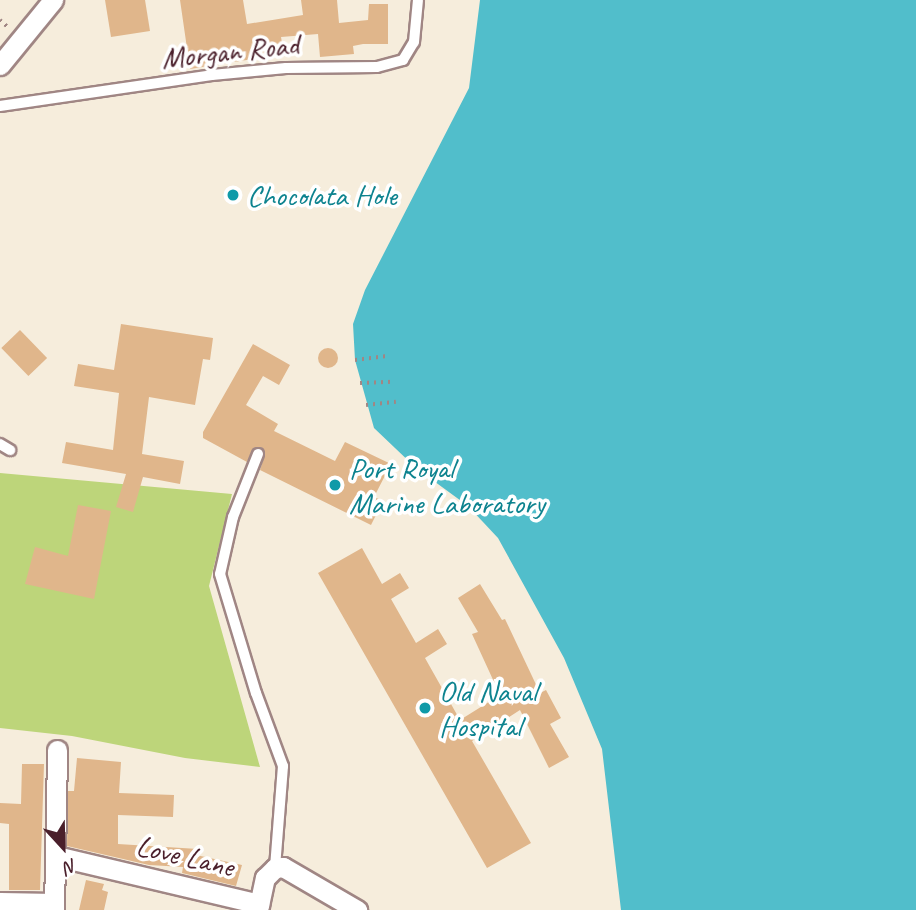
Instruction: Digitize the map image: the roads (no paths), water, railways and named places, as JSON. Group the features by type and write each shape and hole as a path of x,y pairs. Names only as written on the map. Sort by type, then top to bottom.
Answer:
{"street":[{"path":"0,65 53,0"},
{"path":"0,902 54,906 58,750"},
{"name":"Love Lane","path":"56,856 259,907"},
{"path":"259,907 265,878 275,868 292,869 357,910"}],"lane":[{"name":"Morgan Road","path":"0,106 212,75 286,68 377,67 403,60 414,42 418,0"},
{"path":"0,444 10,450"},
{"path":"258,454 233,517 220,574 256,693 283,766 275,868"}],"water":[{"path":"480,0 916,0 916,910 621,910 602,749 564,658 498,538 468,506 416,468 374,428 355,360 353,324 365,290 469,88"}],"place":[{"name":"Chocolata Hole","path":"233,195"},
{"name":"Port Royal Marine Laboratory","path":"335,485"},
{"name":"Old Naval Hospital","path":"425,708"}]}
